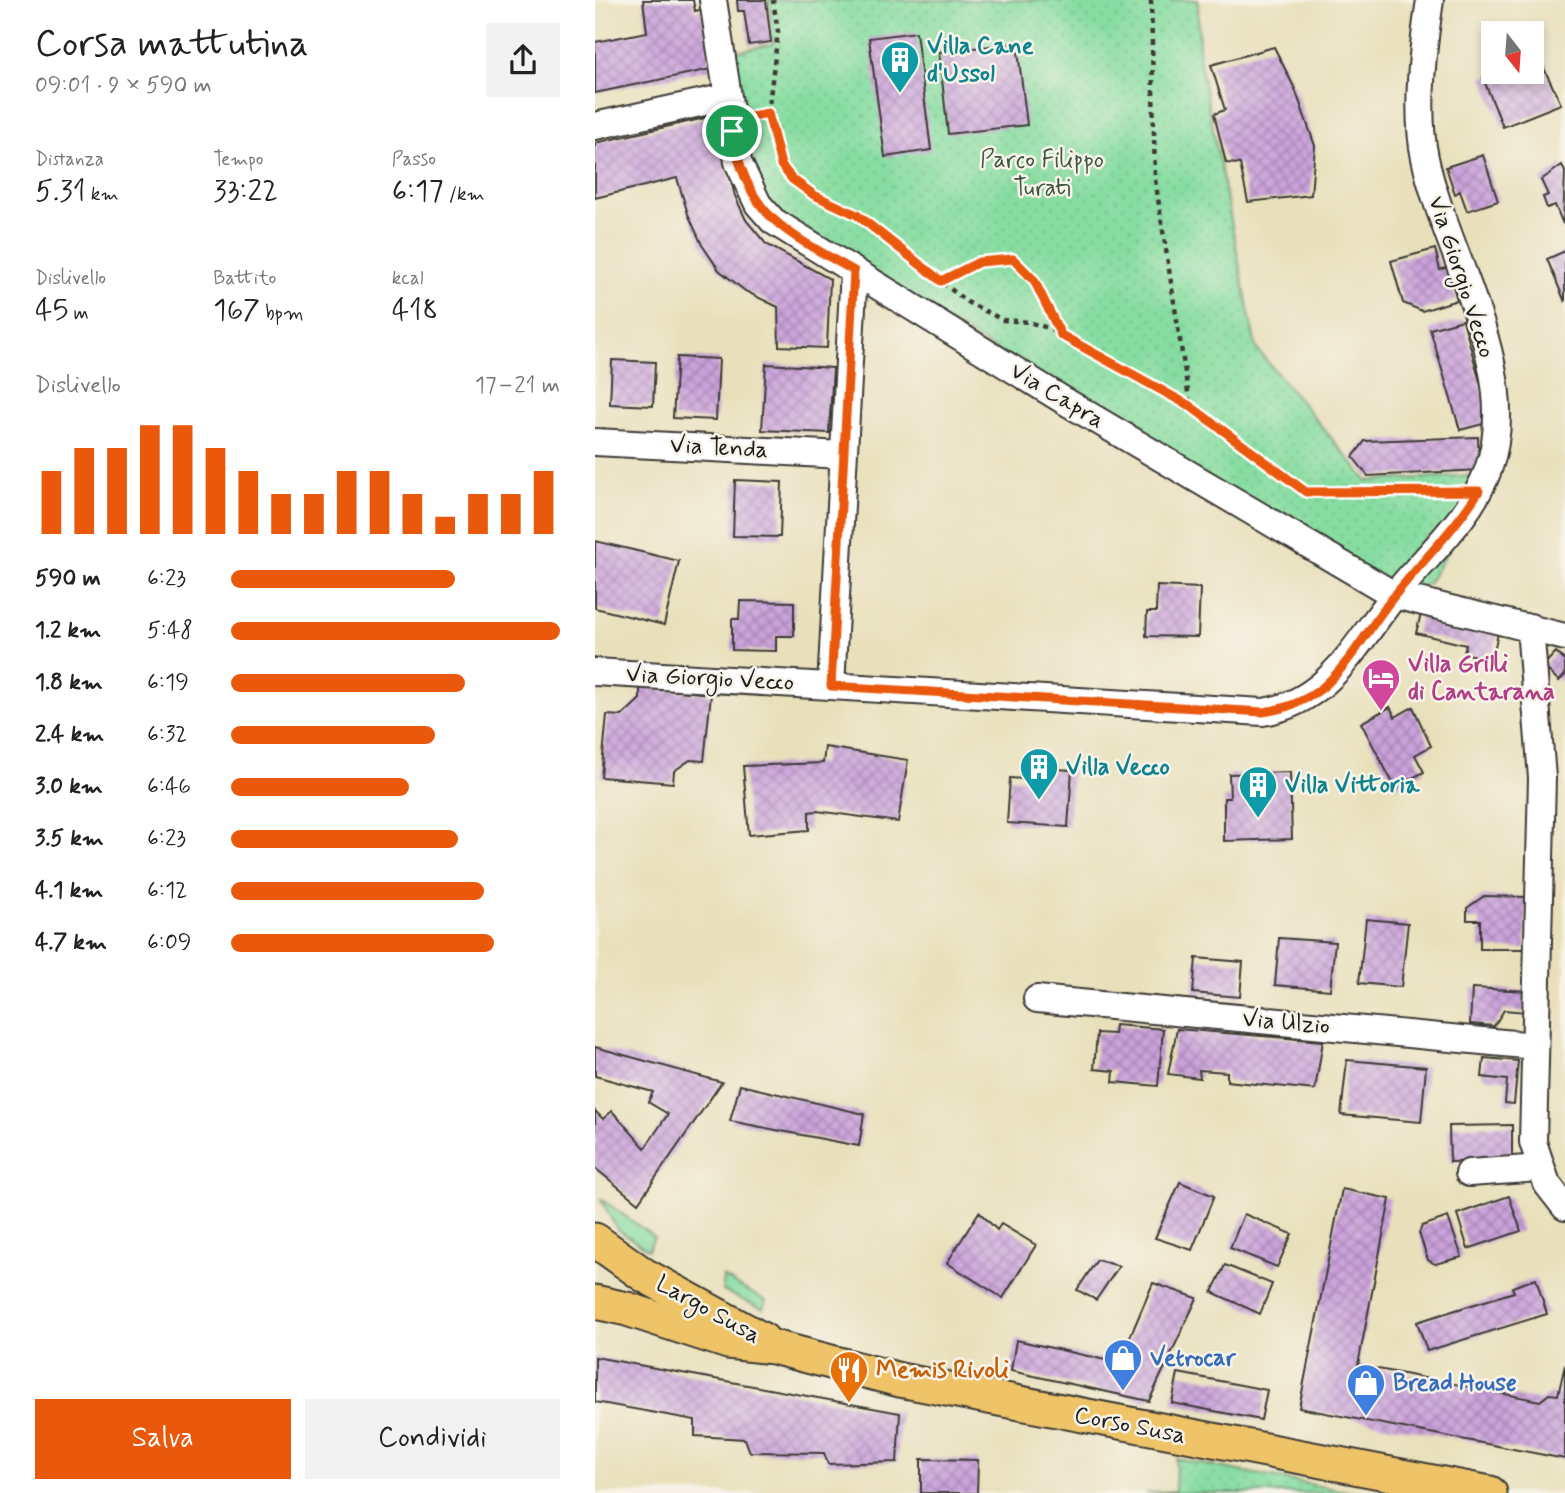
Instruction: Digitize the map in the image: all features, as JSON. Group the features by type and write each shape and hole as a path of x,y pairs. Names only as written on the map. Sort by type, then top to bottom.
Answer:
{"main road":[{"name":"Largo Susa","path":"595,1240 643,1275 738,1324 773,1347"},
{"name":"Largo Susa","path":"595,1302 627,1308 728,1342 773,1347"},
{"name":"Corso Susa","path":"773,1347 954,1391 1490,1493"}],"street":[{"name":"Via Capra","path":"713,0 738,162 758,204 792,235 1063,400 1394,595 1530,627 1565,638"},
{"name":"Via Giorgio Vecco","path":"595,672 1249,711 1281,709 1310,696 1332,677 1394,595 1462,518 1479,491 1489,467 1496,415 1482,328 1461,261 1440,215 1424,155 1423,75 1430,0"},
{"path":"595,126 727,97"},
{"path":"831,686 854,271"},
{"name":"Via Tenda","path":"595,442 843,454"},
{"path":"1530,627 1542,778 1533,1142 1540,1168 1562,1198"},
{"name":"Via Ulzio","path":"1037,999 1535,1046"},
{"path":"1469,1173 1540,1168"}],"path":[{"path":"773,0 778,32 768,113 781,165 792,179 814,195 857,215 967,302 1003,320 1029,322 1061,335 1190,406 1306,492 1479,491"},
{"path":"1151,0 1155,179 1190,406"},
{"path":"732,131 749,128 747,117 768,113"},
{"path":"941,281 979,262 1013,259 1034,280 1061,335"}],"green space":[{"name":"Parco Filippo Turati","path":"769,0 1198,0 1199,58 1256,348 1367,481 1494,474 1428,584 1395,592 799,231 755,188 728,53 773,44"},
{"path":"600,1198 654,1237 648,1250 617,1229"},
{"path":"723,1277 766,1301 763,1309 723,1291"},
{"path":"1176,1459 1355,1493 1146,1493 1175,1491"}],"building":[{"path":"643,0 693,0 695,11 704,9 711,69 595,93 595,42 647,32"},
{"path":"737,0 766,0 771,42 749,45 744,11 738,11"},
{"name":"Villa Cane d'Ussol","path":"916,32 931,150 885,157 869,38"},
{"path":"1017,43 1027,125 948,134 939,52"},
{"path":"1274,47 1295,89 1315,146 1311,195 1248,202 1240,164 1226,163 1214,114 1225,110 1211,65"},
{"path":"1544,69 1561,104 1503,127 1485,84 1544,84"},
{"path":"714,116 735,196 746,220 766,244 830,279 827,348 779,346 778,307 745,291 719,270 702,245 688,214 677,178 595,198 595,143"},
{"path":"1483,155 1498,201 1467,211 1460,191 1455,194 1446,167"},
{"path":"1562,165 1565,172 1563,224 1555,205 1547,208 1543,197 1548,195 1541,180"},
{"path":"1435,249 1440,270 1448,267 1457,300 1422,311 1403,303 1391,261"},
{"path":"1565,251 1565,302 1547,259"},
{"path":"1463,320 1491,422 1460,430 1430,329"},
{"path":"677,357 719,359 716,420 673,418"},
{"path":"612,360 655,362 653,406 610,404"},
{"path":"766,364 833,368 829,433 762,430"},
{"path":"1478,437 1479,470 1368,476 1353,457 1365,441"},
{"path":"735,480 782,482 780,537 733,536"},
{"path":"595,541 679,561 664,625 595,608"},
{"path":"1157,586 1200,588 1198,637 1146,636 1147,612 1156,612"},
{"path":"740,601 794,602 794,636 776,636 776,651 732,650 732,619 739,619"},
{"path":"1422,610 1499,629 1492,660 1464,653 1466,645 1416,633"},
{"path":"1556,652 1565,661 1565,675 1559,681 1543,666"},
{"path":"640,687 711,694 704,761 690,760 674,771 673,783 601,777 607,715 622,716 640,699"},
{"path":"1390,707 1395,717 1413,707 1431,746 1415,755 1424,772 1395,787 1361,723"},
{"path":"825,747 908,760 898,822 817,811 809,812 809,830 749,835 743,766 823,763"},
{"name":"Villa Vecco","path":"1037,768 1072,770 1068,827 1007,823 1010,778 1025,779"},
{"name":"Villa Vittoria","path":"1290,772 1292,839 1224,841 1224,798 1230,798 1229,774"},
{"path":"1484,896 1526,897 1526,949 1480,949 1480,920 1467,920 1467,908"},
{"path":"1366,919 1408,923 1401,987 1359,983"},
{"path":"1279,938 1335,942 1330,990 1275,985"},
{"path":"1196,958 1243,962 1240,997 1193,993"},
{"path":"1472,988 1527,991 1526,1012 1504,1010 1494,1026 1470,1024"},
{"path":"1115,1025 1163,1029 1158,1086 1113,1082 1114,1071 1094,1069 1097,1033 1114,1034"},
{"path":"1177,1029 1323,1041 1315,1090 1227,1081 1227,1072 1199,1070 1200,1078 1168,1074"},
{"path":"595,1047 722,1082 638,1203 595,1168 595,1111 603,1119 612,1111 645,1148 668,1114 648,1102 653,1092 595,1076"},
{"path":"1484,1058 1518,1061 1514,1104 1505,1103 1507,1080 1482,1077"},
{"path":"1347,1060 1426,1067 1421,1122 1341,1115"},
{"path":"740,1085 864,1114 859,1146 730,1121"},
{"path":"1512,1125 1512,1161 1450,1162 1449,1126"},
{"path":"1180,1182 1214,1196 1192,1250 1155,1238"},
{"path":"1342,1189 1390,1199 1358,1365 1540,1401 1549,1394 1558,1395 1565,1365 1565,1459 1299,1408"},
{"path":"1509,1196 1521,1231 1468,1249 1457,1214"},
{"path":"979,1212 997,1230 1001,1224 1036,1245 1003,1298 947,1263"},
{"path":"1244,1214 1292,1234 1277,1267 1230,1248"},
{"path":"1448,1217 1462,1257 1435,1264 1428,1260 1419,1233 1422,1226"},
{"path":"1097,1260 1119,1266 1096,1300 1077,1290"},
{"path":"1225,1265 1272,1284 1260,1314 1212,1292"},
{"path":"1536,1279 1547,1314 1427,1351 1417,1322 1514,1292 1512,1287"},
{"path":"1153,1283 1197,1298 1149,1401 1011,1371 1016,1340 1119,1363"},
{"path":"595,1357 900,1413 897,1462 828,1464 824,1453 750,1452 745,1439 695,1436 695,1420 595,1402"},
{"path":"1178,1373 1267,1390 1261,1420 1172,1403"},
{"path":"921,1459 978,1460 977,1493 921,1493"}],"place":[{"name":"Villa Cane d'Ussol","path":"900,94"},
{"name":"Villa Grilli di Cantarana","path":"1381,712"},
{"name":"Villa Vecco","path":"1039,801"},
{"name":"Villa Vittoria","path":"1258,819"},
{"name":"Vetrocar","path":"1123,1392"},
{"name":"Memis Rivoli","path":"849,1404"},
{"name":"Bread House","path":"1366,1417"}],"route":[{"path":"768,113 773,145 781,165 792,179 814,195 857,215 941,281 979,262 1013,259 1034,280 1061,335 1190,406 1306,492 1479,491 1462,518 1394,595 1332,677 1310,696 1281,709 1263,712 831,686 854,271 792,235 773,221 758,204 747,186 738,162 732,131 749,128 747,117 768,113"}]}
